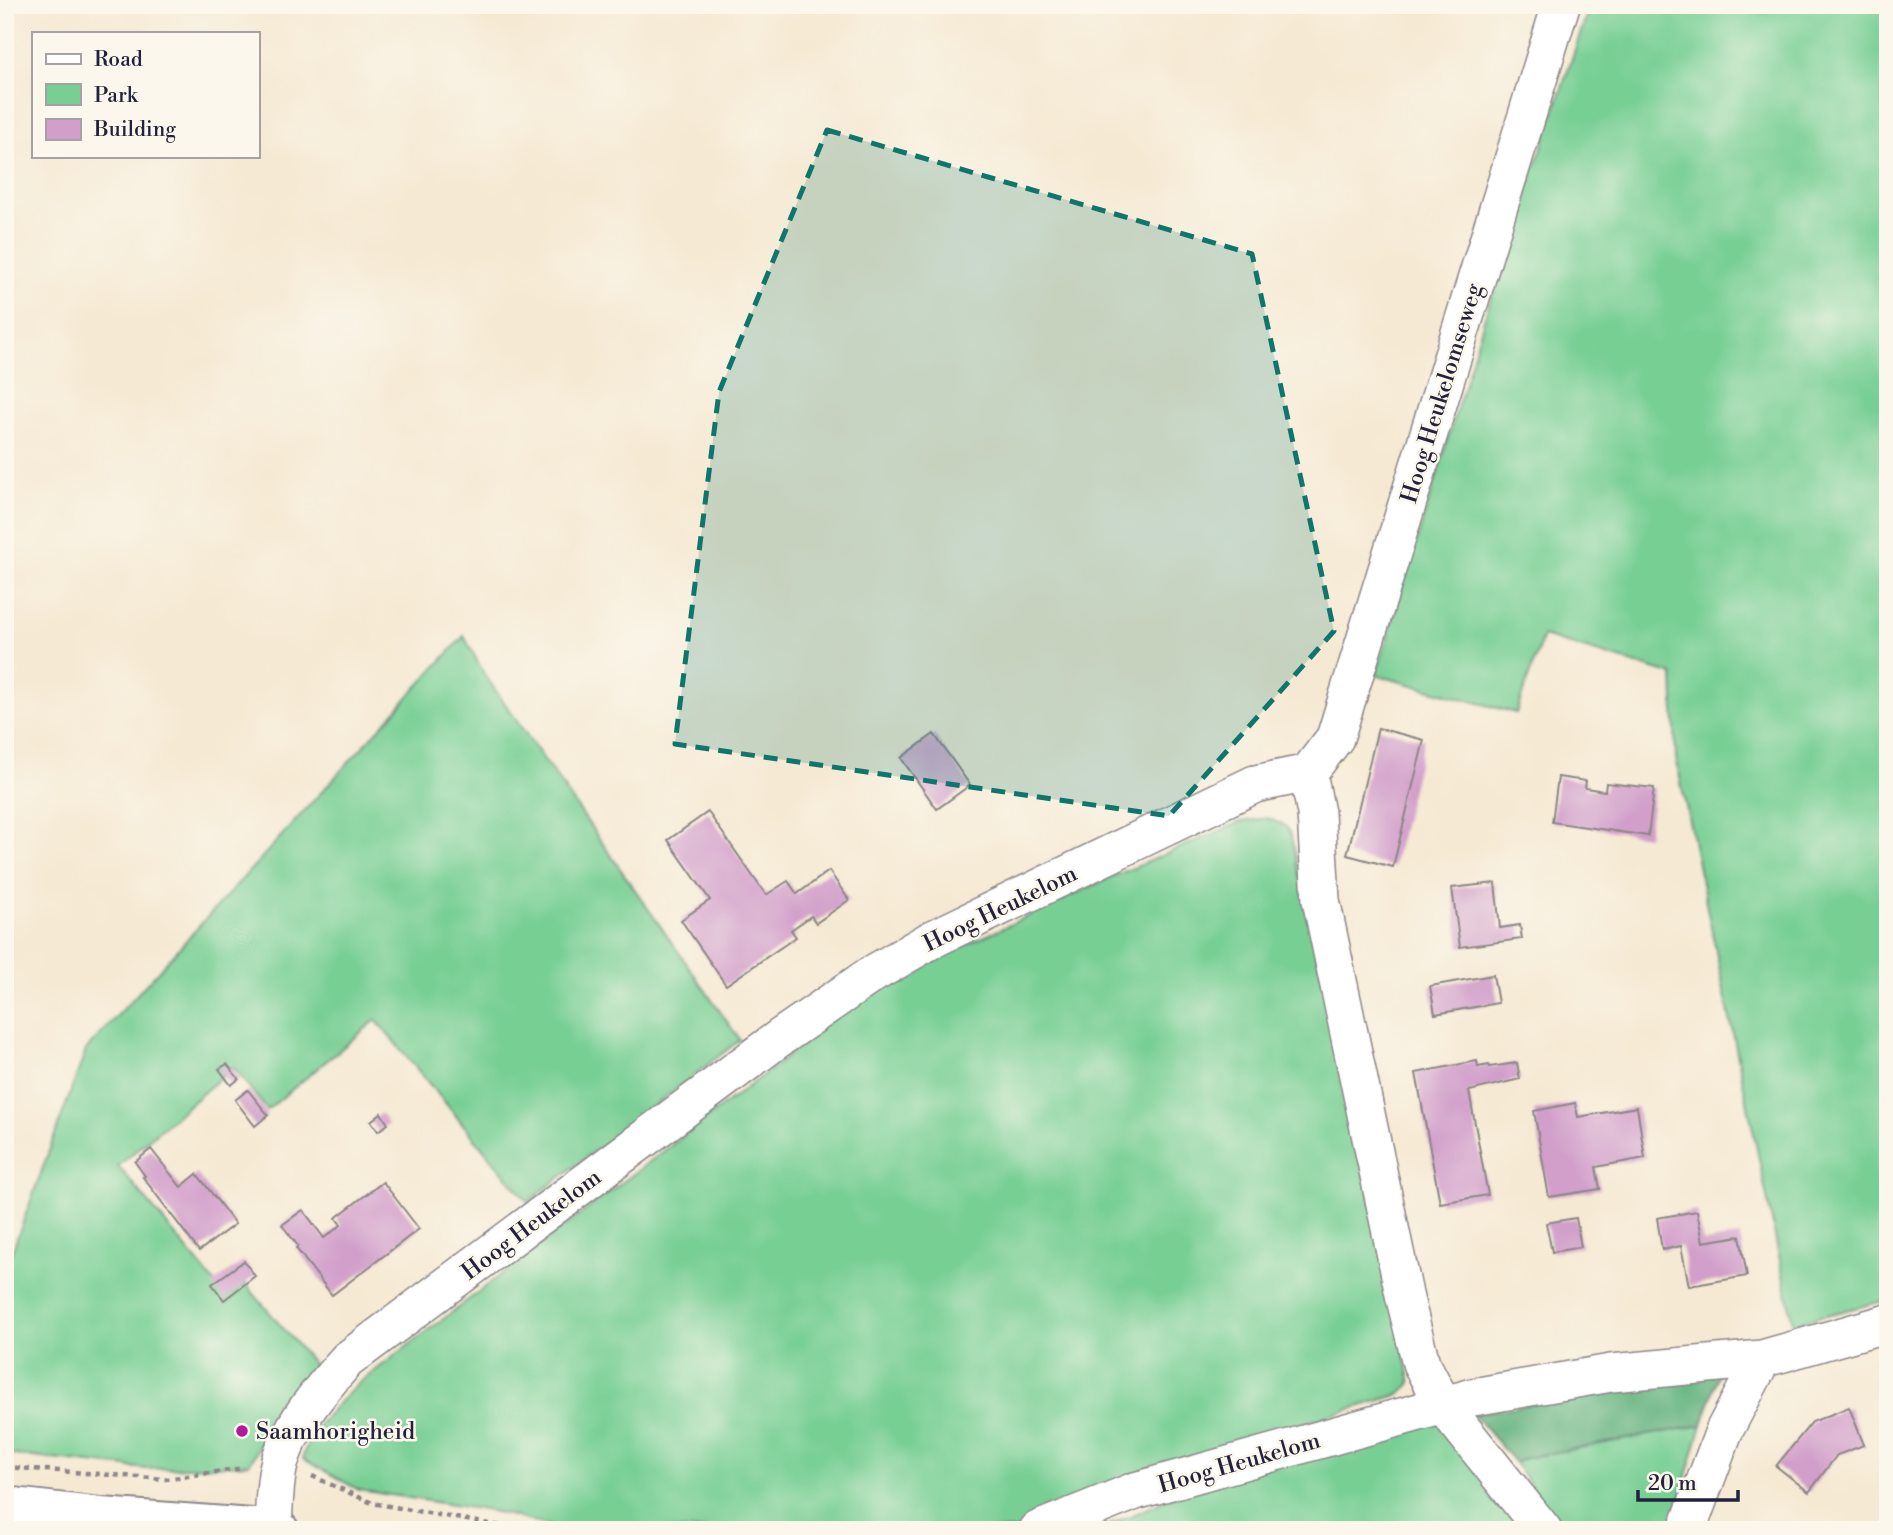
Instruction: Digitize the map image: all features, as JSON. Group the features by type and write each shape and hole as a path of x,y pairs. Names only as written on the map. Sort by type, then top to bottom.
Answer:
{"street":[{"name":"Hoog Heukelomseweg","path":"1308,774 1335,738 1561,5"},
{"path":"1308,774 1316,813 1321,900 1421,1363 1443,1405 1543,1530"},
{"name":"Hoog Heukelom","path":"273,1529 278,1470 284,1448 319,1391 347,1360 430,1301 778,1039 871,975 931,940 1255,784 1308,774"},
{"name":"Hoog Heukelom","path":"1038,1530 1135,1491 1473,1397 1611,1373 1762,1359 1888,1323"},
{"path":"1687,1530 1724,1431 1762,1359"},
{"path":"5,1506 101,1517 279,1530"}],"highlighted area":[{"path":"827,130 1252,254 1334,631 1169,816 675,744 719,392"}],"green space":[{"path":"1590,5 1888,5 1888,1300 1793,1323 1676,758 1673,675 1543,636 1516,713 1376,675 1488,307"},
{"path":"464,636 484,674 740,1040 528,1202 376,1020 267,1110 233,1067 118,1166 217,1286 238,1275 315,1366 275,1420 249,1464 147,1469 5,1454 5,1271 86,1050"},
{"path":"1267,818 1286,826 1291,836 1411,1383 1401,1394 1181,1460 1028,1530 564,1530 497,1512 359,1490 303,1459 305,1448 317,1428 359,1383 783,1060 829,1019 880,985 1105,880 1240,822"},
{"path":"1719,1373 1702,1425 1525,1458 1515,1463 1473,1414"},
{"path":"1438,1418 1530,1530 1099,1530 1200,1485"},
{"path":"1702,1425 1671,1530 1562,1530 1515,1463 1525,1458"}],"building":[{"path":"1378,728 1424,740 1393,867 1347,855"},
{"path":"934,734 970,785 937,809 901,758"},
{"path":"1558,777 1586,781 1585,788 1605,791 1606,783 1654,788 1648,836 1552,822"},
{"path":"708,812 766,895 788,881 797,894 829,871 849,900 816,923 811,916 791,930 796,937 726,985 681,920 710,900 668,840"},
{"path":"1495,883 1500,928 1520,925 1522,939 1460,947 1452,888"},
{"path":"1493,975 1498,1003 1435,1014 1430,986"},
{"path":"1477,1061 1478,1067 1517,1063 1520,1079 1469,1091 1488,1195 1440,1203 1416,1073"},
{"path":"227,1064 239,1079 231,1085 219,1069"},
{"path":"248,1090 268,1115 255,1126 235,1100"},
{"path":"1575,1103 1578,1117 1637,1107 1645,1158 1596,1167 1600,1189 1549,1197 1534,1111"},
{"path":"381,1113 388,1124 378,1131 371,1121"},
{"path":"151,1149 181,1187 197,1174 235,1224 199,1251 143,1177 145,1176 135,1162"},
{"path":"383,1182 419,1229 332,1295 282,1225 303,1210 324,1238 341,1225 336,1218 338,1216"},
{"path":"1697,1211 1703,1242 1740,1236 1747,1276 1689,1286 1681,1246 1662,1250 1657,1218"},
{"path":"1576,1218 1581,1247 1552,1252 1546,1223"},
{"path":"244,1261 255,1276 224,1300 212,1284"},
{"path":"1849,1407 1864,1445 1837,1455 1809,1492 1776,1466 1812,1422"}],"place":[{"name":"Saamhorigheid","path":"242,1431"}]}
